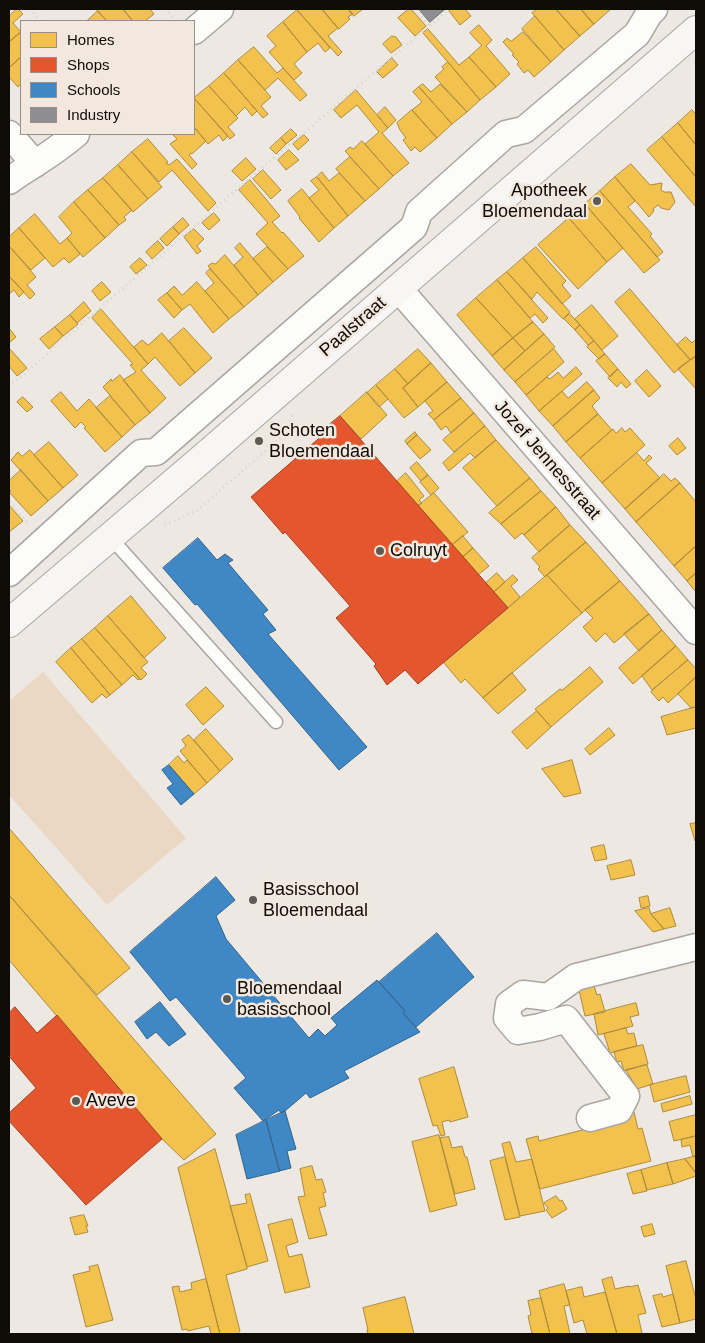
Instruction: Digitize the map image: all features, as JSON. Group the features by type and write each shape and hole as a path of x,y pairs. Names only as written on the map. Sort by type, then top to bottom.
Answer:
{"street":[{"path":"195,30 220,9"},
{"name":"Paalstraat","path":"9,573 141,453 156,452 414,227 419,212 506,134 524,130 637,34 648,14 654,9"},
{"name":"Paalstraat","path":"9,623 696,30"},
{"path":"9,134 35,164"},
{"path":"9,180 63,145 75,135"},
{"name":"Jozef Jennesstraat","path":"398,288 696,632"},
{"path":"566,1019 540,1027 518,1030 507,1018 509,1004 523,994 548,997 576,977 696,946"},
{"path":"548,997 626,1096 619,1110 590,1118"}],"lane":[{"path":"110,537 276,722"}],"path":[{"path":"30,9 40,20"},
{"path":"165,9 175,20"},
{"path":"415,9 429,26"},
{"path":"9,387 449,9"}],"shaded area":[{"path":"43,672 186,838 107,905 9,795 9,701"}],"building: Homes":[{"path":"17,9 23,14 13,23 20,33 9,42 9,16"},
{"path":"96,9 123,9 132,20 106,20"},
{"path":"123,9 150,9 154,14 146,20 132,20"},
{"path":"322,9 338,28 328,36 342,52 338,56 297,10"},
{"path":"322,9 348,9 353,14 348,17 350,19 339,29"},
{"path":"348,9 363,9 354,16"},
{"path":"409,9 426,26 415,36 398,18"},
{"path":"452,9 465,9 471,16 460,25 449,11"},
{"path":"538,9 556,9 580,36 564,50 532,13"},
{"path":"556,9 581,9 594,24 580,36"},
{"path":"581,9 611,9 594,24"},
{"path":"297,10 330,48 325,52 318,43 307,52 283,22"},
{"path":"98,11 106,20 88,20"},
{"path":"535,16 564,50 551,62 522,29"},
{"path":"283,22 307,52 294,64 302,73 294,80 269,52 276,46 267,36"},
{"path":"479,25 492,40 486,46 510,74 496,87 469,57 482,45 470,33"},
{"path":"428,29 459,65 469,57 496,87 480,100 423,33"},
{"path":"523,32 551,62 534,77 528,70 524,73 517,64 519,62 512,55 514,54 503,42 507,38 511,41"},
{"path":"20,33 20,58 9,68 9,42"},
{"path":"392,36 396,37 402,45 391,53 383,44"},
{"path":"254,47 277,73 283,68 307,95 300,101 278,78 265,90 238,60"},
{"path":"20,58 20,84 18,87 9,77 9,68"},
{"path":"392,58 398,65 383,78 377,72"},
{"path":"238,60 271,97 261,106 268,114 263,118 224,73"},
{"path":"448,62 480,100 467,112 435,77 444,69 442,67"},
{"path":"224,73 257,111 252,116 245,107 236,116 209,86"},
{"path":"423,84 431,92 440,84 467,112 452,124 419,87"},
{"path":"209,86 238,118 228,127 235,135 230,139 195,97"},
{"path":"419,87 452,124 437,138 412,110 422,102 413,92"},
{"path":"356,90 388,128 382,133 409,163 393,176 365,144 379,132 357,105 341,118 334,110"},
{"path":"195,99 228,136 223,141 219,135 208,144 195,128"},
{"path":"385,107 396,120 388,128 377,115"},
{"path":"412,110 437,138 420,152 415,147 411,151 403,140 406,138 397,123"},
{"path":"692,110 696,114 696,145 678,123"},
{"path":"678,123 696,145 696,177 662,137"},
{"path":"195,128 206,141 189,155 197,164 192,169 170,144 177,139 173,135 195,135"},
{"path":"291,129 297,135 286,144 281,138"},
{"path":"304,135 309,140 298,150 293,144"},
{"path":"662,137 696,177 696,207 647,150"},
{"path":"281,138 286,144 276,154 270,148"},
{"path":"148,139 168,162 166,163 169,165 177,159 216,203 208,211 172,170 159,182 132,152"},
{"path":"362,141 393,176 379,189 345,151 350,147 353,149"},
{"path":"289,150 299,160 286,170 278,160"},
{"path":"132,152 162,187 148,199 118,165"},
{"path":"350,157 379,189 365,201 336,169"},
{"path":"246,158 256,169 242,181 232,171"},
{"path":"631,164 650,185 662,183 661,190 671,192 675,202 669,210 658,205 653,209 654,211 649,217 615,177"},
{"path":"118,165 148,199 133,212 103,178"},
{"path":"263,170 281,190 271,199 253,179"},
{"path":"322,172 329,181 339,173 365,201 348,216 317,177"},
{"path":"317,177 348,216 334,228 309,198 319,190 311,181"},
{"path":"615,177 635,201 628,207 652,234 650,236 663,252 657,257 600,191"},
{"path":"103,178 132,210 124,217 126,220 119,225 88,190"},
{"path":"250,180 280,216 272,222 304,256 288,269 256,234 268,223 239,190"},
{"path":"302,189 334,228 319,242 288,201"},
{"path":"88,190 119,225 105,238 74,202"},
{"path":"600,191 660,260 644,273 585,204"},
{"path":"74,202 105,238 83,257 67,238 72,233 59,217"},
{"path":"585,204 623,248 607,262 569,218"},
{"path":"214,213 220,220 209,230 202,223"},
{"path":"35,214 60,244 67,238 80,254 69,263 64,258 53,267 19,228"},
{"path":"183,218 189,225 179,234 173,227"},
{"path":"569,218 607,262 578,289 538,245"},
{"path":"173,227 179,234 167,246 160,239"},
{"path":"19,228 45,258 31,270 9,246 9,237"},
{"path":"194,229 204,239 197,246 201,251 197,254 184,237"},
{"path":"158,241 164,248 152,259 146,252"},
{"path":"240,243 273,282 258,295 234,265 243,257 235,248"},
{"path":"9,246 36,277 27,285 35,294 30,299 9,276"},
{"path":"267,247 288,269 273,282 253,259"},
{"path":"536,247 566,281 562,285 571,296 562,304 523,258"},
{"path":"225,255 258,295 244,307 208,266 212,263 215,264"},
{"path":"140,258 147,265 136,274 130,267"},
{"path":"523,258 570,312 563,319 537,292 532,299 507,272"},
{"path":"210,269 244,307 229,319 205,291 214,283 206,273"},
{"path":"507,272 548,318 543,323 535,314 530,318 497,280"},
{"path":"9,276 24,292 19,297 14,290 9,294"},
{"path":"497,280 533,322 513,338 476,298"},
{"path":"102,282 111,292 100,301 92,291"},
{"path":"197,282 229,319 213,333 190,304 182,310 167,293 174,286 182,295"},
{"path":"630,289 690,360 674,373 615,302"},
{"path":"167,293 182,310 174,318 158,300"},
{"path":"476,298 513,338 492,356 457,315"},
{"path":"84,302 91,311 77,323 70,315"},
{"path":"592,305 618,336 602,350 575,319"},
{"path":"101,309 148,364 141,370 166,398 150,413 123,380 136,372 130,365 133,364 92,318"},
{"path":"570,314 580,325 575,330 564,319"},
{"path":"70,315 78,324 63,336 55,327"},
{"path":"533,322 544,334 525,351 513,338"},
{"path":"580,325 594,341 588,345 575,330"},
{"path":"55,327 63,336 49,349 40,339"},
{"path":"9,328 16,337 9,343"},
{"path":"184,328 212,358 195,373 169,341"},
{"path":"162,333 195,373 180,386 155,357 148,364 134,347 142,340 148,345"},
{"path":"544,334 555,347 515,382 504,370"},
{"path":"686,337 692,343 696,339 696,356 691,360 677,345"},
{"path":"513,338 525,351 504,370 492,356"},
{"path":"594,341 605,354 599,359 587,347"},
{"path":"9,348 27,368 17,376 9,366"},
{"path":"418,349 431,363 408,384 395,369"},
{"path":"554,349 564,362 526,395 515,382"},
{"path":"605,354 618,369 610,377 596,361"},
{"path":"696,356 696,389 678,369"},
{"path":"431,363 447,382 418,407 403,388"},
{"path":"576,367 582,374 539,411 526,395 547,377 550,379 558,372 563,378"},
{"path":"395,369 408,384 403,388 418,407 404,418 376,385"},
{"path":"618,369 631,384 626,388 621,382 617,387 608,378"},
{"path":"647,370 661,386 649,397 635,381"},
{"path":"120,375 150,413 135,425 103,387 111,379 112,381"},
{"path":"447,382 461,398 434,420 428,414 433,411 425,401"},
{"path":"587,382 594,390 553,426 539,411 562,391 568,398"},
{"path":"376,385 388,399 379,407 367,393"},
{"path":"594,390 600,398 592,406 598,414 566,442 553,426"},
{"path":"61,392 77,411 89,399 122,437 105,452 81,422 75,428 51,401"},
{"path":"367,392 387,415 361,439 340,416"},
{"path":"110,396 135,425 122,437 96,408"},
{"path":"23,397 33,407 27,412 17,402"},
{"path":"461,398 474,413 451,433 446,426 441,430 434,420"},
{"path":"474,413 485,426 454,452 443,440"},
{"path":"598,414 612,430 580,458 566,442"},
{"path":"485,426 496,440 475,458 470,453 449,471 443,463"},
{"path":"622,428 625,432 630,428 645,445 602,483 580,458 613,429 616,433"},
{"path":"415,432 417,435 407,444 405,441"},
{"path":"417,435 431,450 420,459 407,444"},
{"path":"678,438 686,448 677,455 669,446"},
{"path":"496,440 530,478 497,506 463,468"},
{"path":"49,442 78,475 63,488 34,455"},
{"path":"30,450 63,488 48,501 11,460 18,452 22,456"},
{"path":"637,453 644,461 649,455 652,458 646,463 660,478 625,509 602,483"},
{"path":"417,462 428,475 421,481 410,468"},
{"path":"21,470 48,501 31,516 9,492 11,491 9,489 9,481"},
{"path":"406,473 424,496 419,500 422,503 418,506 397,481"},
{"path":"664,474 671,481 675,478 680,483 636,522 625,509"},
{"path":"428,475 439,488 431,495 420,482"},
{"path":"530,478 541,491 501,524 489,513"},
{"path":"680,483 696,502 696,546 674,566 636,522"},
{"path":"541,491 556,507 524,535 522,533 515,539 501,524"},
{"path":"434,493 468,532 452,545 418,506"},
{"path":"9,505 23,521 9,532"},
{"path":"556,507 570,525 539,552 524,535"},
{"path":"570,525 586,542 545,577 538,569 540,567 532,558"},
{"path":"463,536 473,548 463,557 452,545"},
{"path":"586,542 620,581 582,613 547,575"},
{"path":"696,546 696,573 687,581 674,566"},
{"path":"473,548 489,566 478,575 463,557"},
{"path":"497,573 505,582 494,592 486,583"},
{"path":"696,573 696,592 687,581"},
{"path":"513,575 518,580 511,586 520,597 508,608 494,592"},
{"path":"547,575 582,613 483,698 465,679 461,683 444,663"},
{"path":"620,581 649,614 614,643 605,633 596,642 583,627 593,618 585,610"},
{"path":"131,596 166,638 144,658 108,616"},
{"path":"649,614 662,630 639,651 624,634"},
{"path":"108,616 148,662 141,668 147,674 141,680 95,628"},
{"path":"95,628 140,679 138,680 133,675 122,685 82,639"},
{"path":"662,630 676,646 633,684 619,668"},
{"path":"82,639 122,685 110,695 71,648"},
{"path":"676,646 688,660 652,690 642,676"},
{"path":"71,648 110,695 106,698 102,694 92,703 56,662"},
{"path":"688,660 696,669 696,677 668,703 663,697 659,701 651,692"},
{"path":"590,667 603,682 551,727 535,709"},
{"path":"512,673 526,690 498,714 483,698"},
{"path":"696,677 696,707 691,708 678,694"},
{"path":"206,687 224,706 203,725 186,705"},
{"path":"696,707 696,728 667,735 661,717"},
{"path":"537,711 551,727 527,749 512,732"},
{"path":"609,728 615,735 590,755 585,749"},
{"path":"206,729 233,759 220,771 194,740"},
{"path":"189,735 220,771 207,783 180,751 186,746 182,740"},
{"path":"178,756 184,763 187,760 207,783 194,794 169,765"},
{"path":"572,760 581,793 564,797 542,769"},
{"path":"696,823 696,840 695,841 690,824"},
{"path":"9,828 130,968 97,995 9,895"},
{"path":"604,845 607,859 595,861 591,848"},
{"path":"631,860 635,875 611,880 607,866"},
{"path":"9,895 216,1134 184,1160 162,1139 9,960"},
{"path":"648,896 650,906 641,908 639,898"},
{"path":"649,908 651,914 664,929 653,932 635,911"},
{"path":"670,908 676,926 664,929 651,914"},
{"path":"594,986 597,995 600,994 605,1012 585,1016 579,990"},
{"path":"636,1003 639,1015 630,1017 633,1026 598,1035 594,1014"},
{"path":"626,1028 628,1034 634,1033 637,1046 610,1053 604,1034"},
{"path":"643,1045 648,1064 624,1071 621,1061 617,1062 614,1052"},
{"path":"647,1065 653,1084 637,1089 626,1070"},
{"path":"454,1067 468,1117 450,1122 449,1120 442,1122 445,1135 441,1136 437,1125 433,1126 419,1079"},
{"path":"686,1076 690,1092 654,1102 650,1085"},
{"path":"690,1096 692,1104 663,1112 661,1104"},
{"path":"634,1112 638,1129 642,1128 651,1161 540,1189 526,1139 538,1136 539,1141 618,1121 617,1117"},
{"path":"696,1115 696,1136 674,1141 669,1122"},
{"path":"439,1135 457,1205 430,1212 412,1142"},
{"path":"696,1136 696,1156 693,1157 690,1145 682,1147 681,1140"},
{"path":"449,1137 452,1148 462,1146 465,1157 467,1157 475,1189 455,1194 440,1138"},
{"path":"510,1142 516,1162 532,1159 545,1211 520,1216 502,1144"},
{"path":"215,1149 247,1267 247,1269 226,1275 240,1331 237,1334 220,1334 178,1168"},
{"path":"696,1156 696,1173 685,1159"},
{"path":"505,1157 520,1217 505,1220 490,1161"},
{"path":"685,1159 696,1173 696,1176 673,1184 667,1163"},
{"path":"667,1163 673,1184 647,1190 641,1170"},
{"path":"312,1166 316,1180 322,1179 326,1192 323,1193 326,1206 319,1208 327,1235 309,1239 298,1197 305,1196 300,1169"},
{"path":"641,1170 647,1191 633,1194 627,1174"},
{"path":"250,1194 268,1261 247,1267 230,1206 247,1203 245,1195"},
{"path":"556,1196 560,1201 562,1200 567,1209 552,1218 546,1210 548,1208 544,1203"},
{"path":"84,1215 88,1232 75,1235 70,1218"},
{"path":"292,1219 298,1242 286,1246 289,1257 302,1254 310,1287 285,1293 268,1225"},
{"path":"652,1224 655,1234 644,1237 641,1227"},
{"path":"686,1261 696,1299 696,1319 680,1323 666,1266"},
{"path":"98,1265 113,1320 86,1327 73,1275 90,1271 89,1267"},
{"path":"612,1277 615,1289 638,1285 646,1313 638,1315 642,1333 617,1334 602,1280"},
{"path":"206,1279 220,1334 211,1334 209,1326 188,1331 187,1329 182,1330 172,1287 179,1286 180,1292 192,1289 191,1283"},
{"path":"564,1284 570,1305 564,1306 570,1334 550,1334 539,1291"},
{"path":"582,1287 584,1297 605,1292 617,1334 587,1334 583,1320 574,1323 566,1291"},
{"path":"662,1294 663,1297 673,1294 680,1323 662,1327 653,1296"},
{"path":"405,1297 414,1334 368,1334 363,1308"},
{"path":"541,1298 550,1334 532,1334 528,1316 531,1315 528,1301"}],"building: Shops":[{"name":"Colruyt","path":"340,416 508,608 418,684 405,670 387,685 374,666 376,664 336,618 350,606 285,532 283,534 251,497 332,427 329,425"},
{"name":"Aveve","path":"15,1007 37,1033 57,1015 162,1139 86,1205 9,1121 9,1113 36,1088 9,1056 9,1013"}],"building: Schools":[{"path":"198,538 217,560 225,554 233,560 228,563 268,610 263,614 276,630 268,634 367,747 339,770 197,604 195,605 163,568"},
{"path":"169,765 194,794 181,805 167,788 173,784 162,770"},
{"name":"Bloemendaal basisschool","path":"216,877 235,900 216,916 226,939 309,1038 318,1029 325,1036 337,1025 331,1018 377,980 405,1011 403,1013 420,1032 344,1071 349,1078 310,1098 306,1093 285,1111 281,1113 279,1110 263,1121 234,1088 246,1078 176,997 170,1001 130,952"},
{"path":"437,933 474,977 416,1027 403,1013 405,1011 379,982"},
{"path":"160,1002 186,1034 169,1046 156,1032 147,1039 135,1022"},
{"path":"285,1111 296,1149 287,1151 291,1168 279,1171 266,1120"},
{"path":"266,1120 280,1171 247,1179 236,1135"}],"building: Industry":[{"path":"419,9 445,9 430,22"}],"place":[{"name":"Apotheek Bloemendaal","path":"597,201"},
{"name":"Schoten Bloemendaal","path":"259,441"},
{"name":"Colruyt","path":"380,551"},
{"name":"Basisschool Bloemendaal","path":"253,900"},
{"name":"Bloemendaal basisschool","path":"227,999"},
{"name":"Aveve","path":"76,1101"}]}
